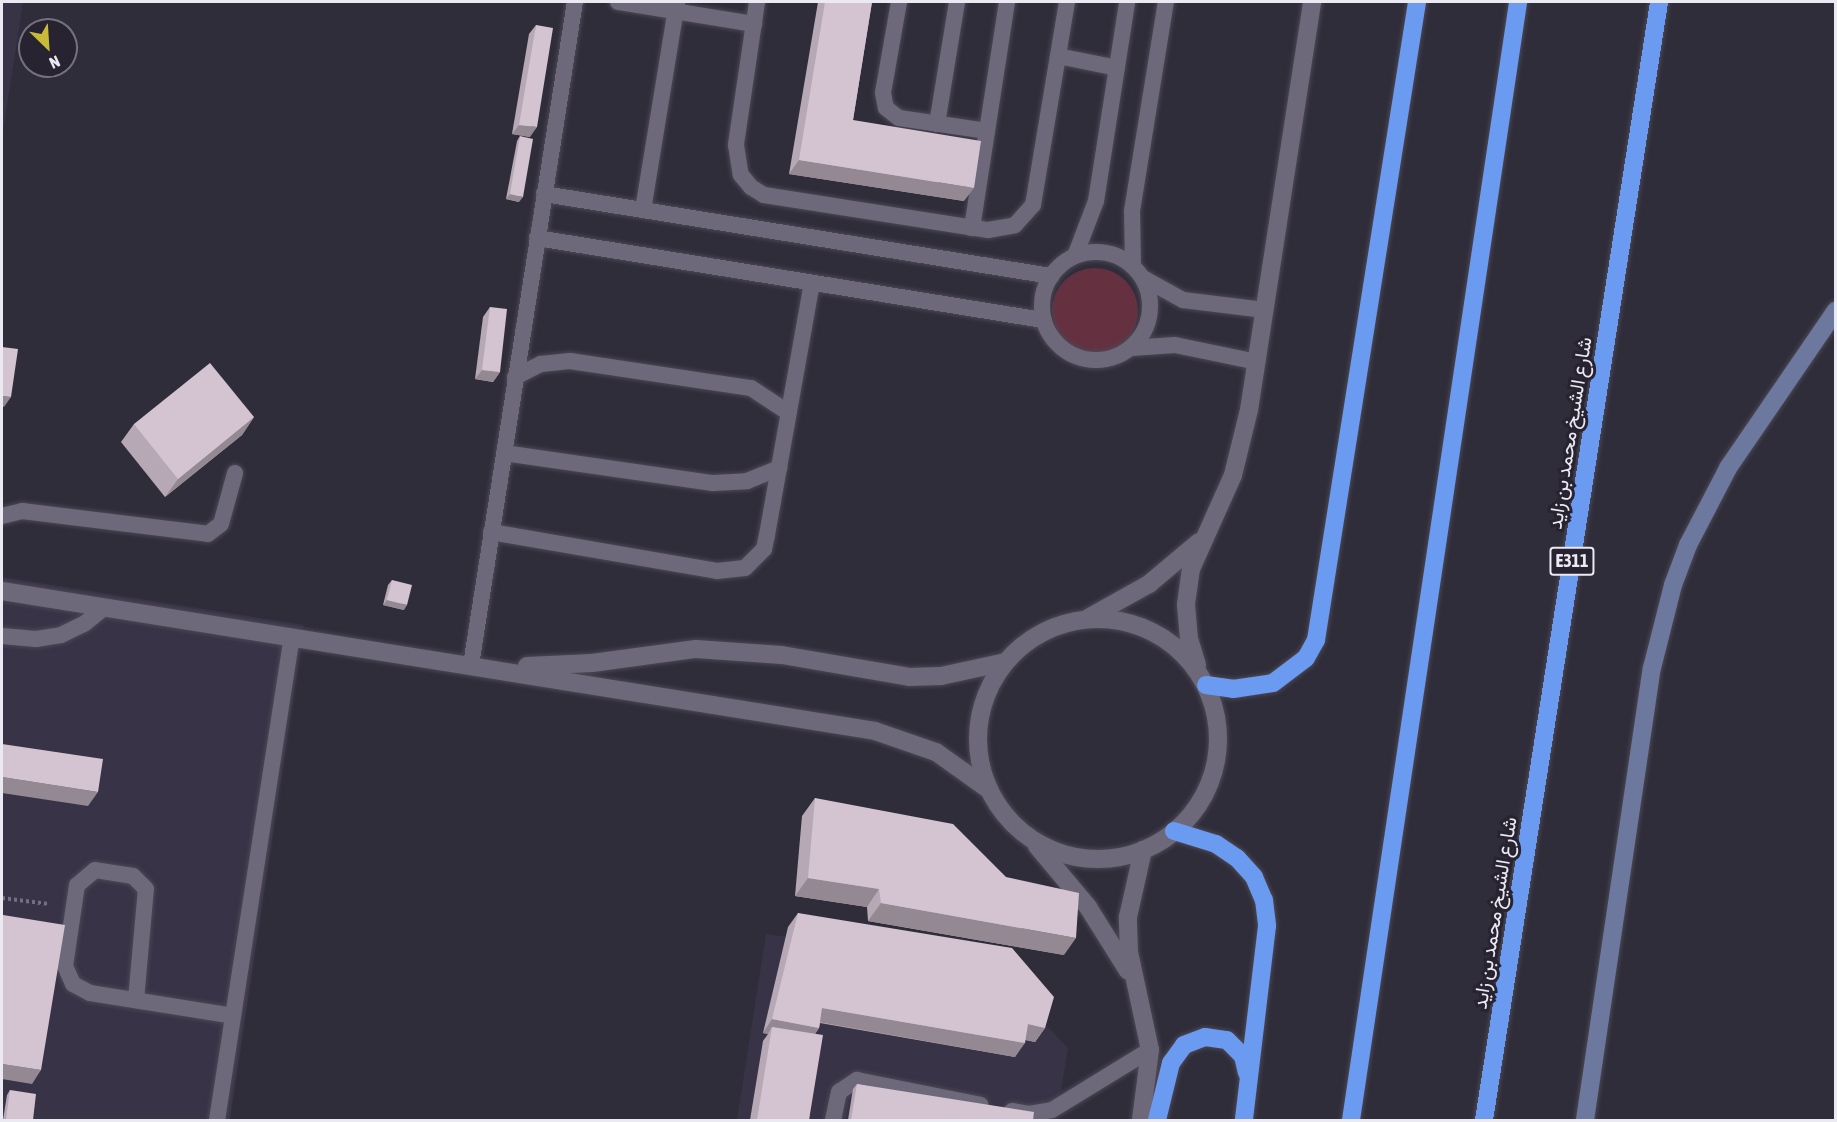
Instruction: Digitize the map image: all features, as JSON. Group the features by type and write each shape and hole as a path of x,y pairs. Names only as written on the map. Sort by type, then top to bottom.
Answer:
{"highway":[{"path":"1203,679 1233,689 1273,683 1306,658 1316,640 1417,2"},
{"path":"1350,1120 1518,2"},
{"name":"شارع الشيخ محمد بن زايد","path":"1484,1120 1659,2"},
{"path":"1174,831 1216,844 1237,858 1254,877 1264,900 1267,926 1244,1120"},
{"path":"1157,1120 1171,1063 1184,1045 1205,1036 1227,1040 1243,1056 1248,1077"}],"main road":[{"path":"1585,1120 1652,668 1673,585 1688,544 1728,468 1836,310"}],"street":[{"path":"1028,837 1054,851 1083,858 1114,858 1143,850 1174,831 1197,808 1211,779 1218,748 1216,715 1189,639 1186,604 1191,569 1233,475 1257,362 1312,2"},
{"path":"1086,619 1149,584 1204,537"},
{"path":"2,591 875,731 936,752 988,789"},
{"path":"1136,986 1088,907 1028,837 1005,816 988,789 978,757 978,723 987,691 1005,662 1037,636 1056,626 1086,619 1119,620 1150,630 1178,648 1203,679"},
{"path":"471,665 592,663 696,649 782,655 909,676 941,676 1005,662"},
{"path":"1141,1120 1150,1050 1144,1007 1136,986 1129,952 1128,918 1143,850"}],"lane":[{"path":"471,665 575,2"},
{"path":"618,2 676,6 754,24"},
{"path":"757,2 736,145 741,176 751,187 764,195 972,228 1002,230 1026,216 1033,205 1067,2"},
{"path":"899,2 884,101 886,108 899,118 987,131"},
{"path":"937,124 957,2"},
{"path":"972,228 1007,2"},
{"path":"1127,2 1096,201 1075,256 1052,276 1044,290 1043,320 1054,340 1072,355 1102,360 1131,348 1175,345 1257,362"},
{"path":"1131,348 1149,323 1151,308 1138,272 1132,211 1166,2"},
{"path":"643,210 676,6"},
{"path":"1058,56 1117,68"},
{"path":"544,194 1052,276"},
{"path":"537,238 1043,320"},
{"path":"1075,256 1106,252 1183,300 1264,310"},
{"path":"491,532 731,572 745,568 764,549 812,283"},
{"path":"515,377 541,364 570,362 751,388 789,413"},
{"path":"504,453 713,483 747,481 779,468"},
{"path":"2,516 22,511 208,534 221,524 235,473"},
{"path":"2,636 36,639 61,635 84,624 105,607"},
{"path":"217,1120 292,637"},
{"path":"136,1000 147,895 143,883 127,874 95,870 80,879 64,966 68,978 83,991 136,1000 233,1016"},
{"path":"833,1120 839,1092 857,1080 1039,1117 1150,1050"}],"path":[{"path":"2,898 74,907"}],"shaded area":[{"path":"2,2 23,2 21,18 18,18 18,34 2,138"},
{"path":"1095,268 1112,271 1126,280 1135,294 1138,311 1135,328 1126,342 1112,351 1095,354 1078,351 1064,342 1055,328 1052,311 1055,294 1064,280 1078,271"},
{"path":"2,577 304,625 230,1120 2,1120"},
{"path":"766,934 1000,968 1025,1003 1068,1048 1056,1120 737,1120"}],"building":[{"path":"825,2 872,2 853,120 981,141 974,188 799,160"},
{"path":"536,25 553,28 537,127 519,125"},
{"path":"520,136 533,139 523,197 510,194"},
{"path":"490,307 507,309 500,372 482,370"},
{"path":"2,347 18,349 11,397 2,396"},
{"path":"210,363 254,417 178,479 134,424"},
{"path":"392,580 412,585 407,605 387,600"},
{"path":"2,744 103,759 98,792 2,777"},
{"path":"815,798 953,824 1006,877 1079,893 1076,938 881,903 879,889 808,878"},
{"path":"798,913 1012,948 1054,997 1045,1028 1028,1024 1025,1043 822,1008 819,1028 772,1019"},
{"path":"3,915 65,925 41,1070 2,1064"},
{"path":"772,1027 823,1035 809,1120 757,1120"},
{"path":"857,1084 1034,1112 1033,1120 851,1120"},
{"path":"10,1090 36,1094 33,1120 6,1120"}]}
